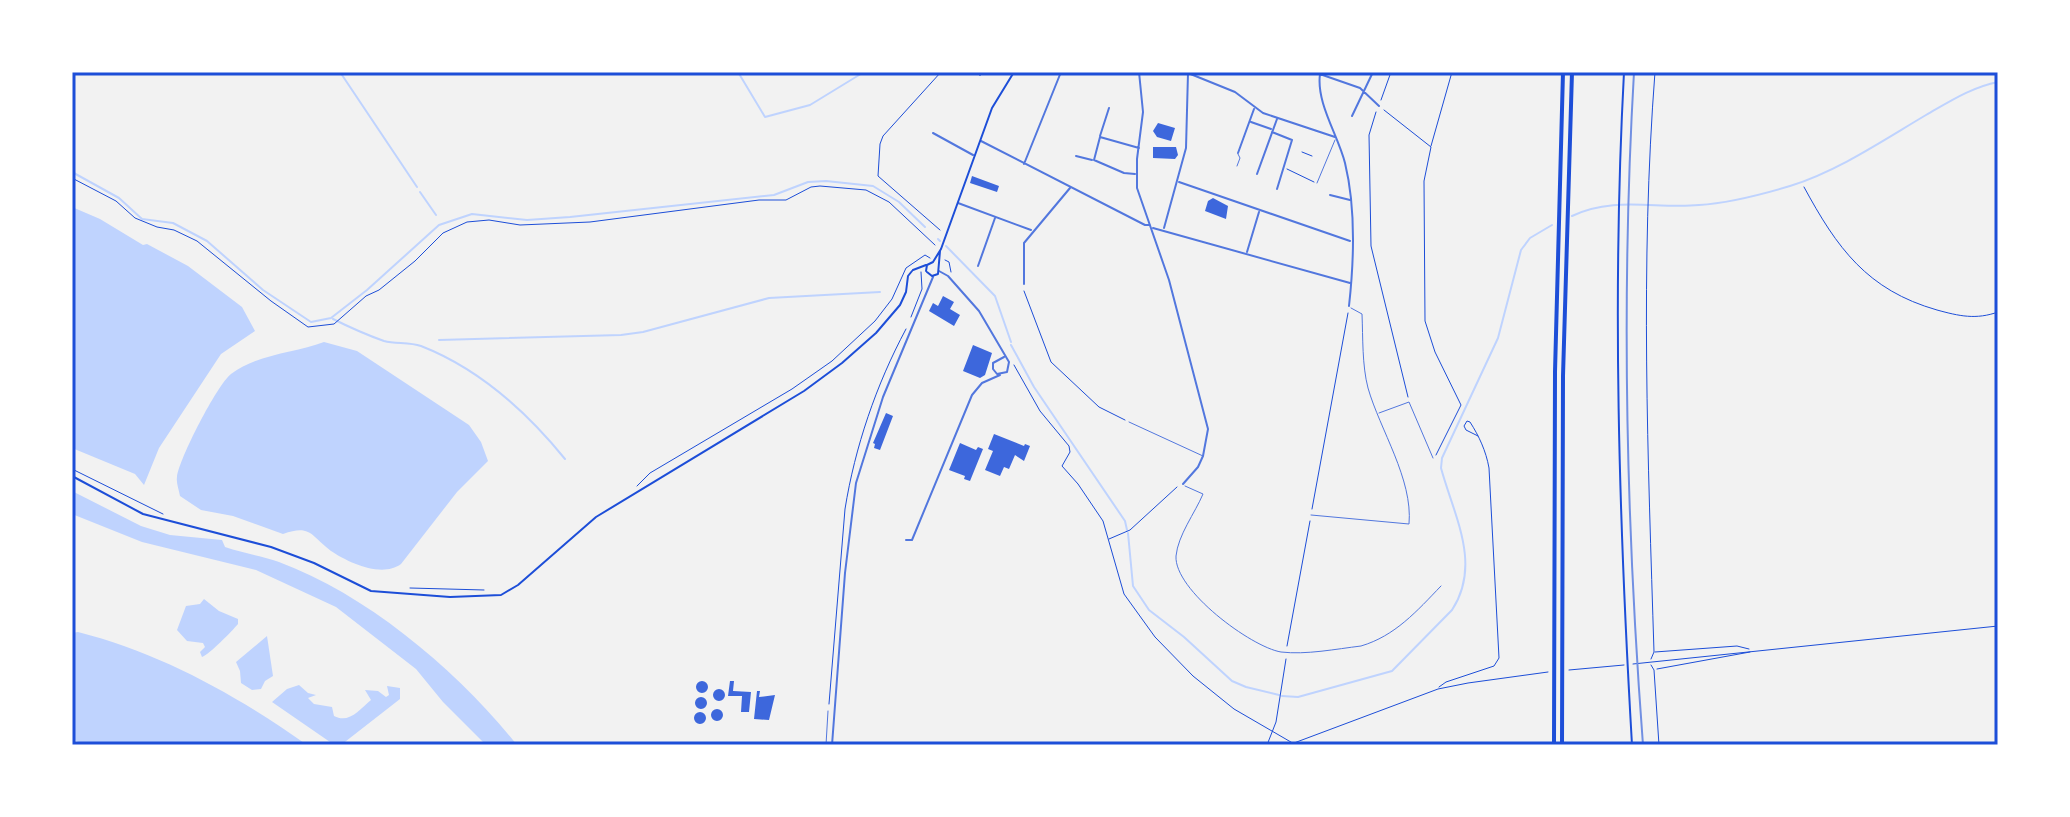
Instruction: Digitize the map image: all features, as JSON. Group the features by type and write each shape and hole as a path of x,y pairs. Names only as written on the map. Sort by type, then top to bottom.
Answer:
{"highway":[{"path":"1554,745 1553,453 1563,72"},
{"path":"1562,745 1561,453 1572,72"}],"main road":[{"path":"72,476 143,514 271,547 314,563 371,591 398,595 501,595 513,589 596,517 795,397 842,363 876,333 900,305 912,271 933,262 992,108 1013,72"},
{"path":"1624,72 1618,201 1622,546 1632,745"},
{"path":"921,268 932,275 939,271 941,246"},
{"path":"933,262 938,264"},
{"path":"926,271 927,265"}],"street":[{"path":"1024,164 1061,72"},
{"path":"1139,72 1143,112 1136,174 1138,194 1172,290 1207,425 1203,456 1183,484"},
{"path":"1164,229 1186,148 1188,72 1235,92 1255,108 1277,118 1330,138 1336,137"},
{"path":"1314,72 1363,91 1379,106"},
{"path":"1352,116 1373,72"},
{"path":"1320,74 1321,91 1345,162 1350,200 1352,284 1349,306"},
{"path":"1094,160 1109,108"},
{"path":"1238,153 1255,108"},
{"path":"1257,174 1277,118"},
{"path":"1250,122 1292,140 1277,189"},
{"path":"933,133 974,155"},
{"path":"1100,137 1139,148"},
{"path":"980,140 1145,225 1352,284"},
{"path":"1076,156 1124,173 1136,174"},
{"path":"1179,182 1351,241"},
{"path":"1024,284 1024,243 1070,187"},
{"path":"1330,195 1350,200"},
{"path":"957,203 1032,230"},
{"path":"1247,253 1260,210"},
{"path":"978,266 996,217"},
{"path":"908,542 974,391 982,383 1007,372 1010,366 979,311 948,276 939,271"},
{"path":"832,745 856,483 865,448 932,275"},
{"path":"1000,375 994,372 992,366 995,360 1004,357"}],"lane":[{"path":"1317,183 1336,137"},
{"path":"1237,166 1238,153"},
{"path":"1311,515 1409,524 1408,500 1367,383 1362,314 1349,306"},
{"path":"1378,413 1409,402 1433,458"},
{"path":"1129,422 1203,456"},
{"path":"1183,484 1203,494 1178,549 1176,562 1194,593 1231,627 1264,647 1286,652 1373,643 1412,617 1441,586"},
{"path":"826,745 828,711"}],"path":[{"path":"941,72 883,136 878,173 881,180 942,231"},
{"path":"1391,72 1369,135 1371,246 1409,402"},
{"path":"1433,458 1461,405 1435,352 1425,321 1424,181 1452,72"},
{"path":"1655,72 1649,210 1647,406 1654,652 1651,657 1659,745"},
{"path":"1379,106 1431,147"},
{"path":"1302,152 1312,156"},
{"path":"1284,168 1317,183"},
{"path":"72,178 116,201 135,218 197,241 308,327 338,321 366,296 379,290 415,261 443,233 475,220 520,225 590,222 759,200 781,201 820,186 854,188 877,194 941,246"},
{"path":"1804,187 1825,225 1848,257 1862,272 1895,294 1915,304 1963,316 1983,317 1998,312"},
{"path":"642,483 650,473 792,389 832,361 889,304 910,264 928,256 930,258 921,268 922,290 869,415 850,478 828,711"},
{"path":"939,257 949,262"},
{"path":"1024,284 1051,362 1099,407 1129,422"},
{"path":"1267,745 1280,696 1349,306"},
{"path":"1015,367 1040,411 1069,446 1070,452 1062,466 1097,511 1109,539 1124,594 1155,637 1211,691 1272,732 1295,744 1438,689 1539,673"},
{"path":"1438,689 1446,682 1494,666 1499,658 1490,477 1487,457 1478,436"},
{"path":"72,469 168,516"},
{"path":"1109,539 1130,530 1183,484"},
{"path":"408,588 494,591"},
{"path":"1575,670 1998,626"},
{"path":"1654,652 1737,646 1751,651"},
{"path":"1654,670 1742,656 1751,651"}],"water":[{"path":"72,207 188,266 242,307 255,331 221,354 159,448 144,485 135,474 72,448"},
{"path":"324,342 357,351 469,425 481,442 488,461 457,492 401,564 393,568 375,569 356,564 331,551 305,531 283,534 233,516 201,510 180,496 177,477 184,455 208,407 231,374 252,362"},
{"path":"72,491 141,526 170,535 222,540 225,547 279,562 345,594 378,615 439,663 517,745 486,745 443,702 416,669 336,607 256,570 142,542 72,514"},
{"path":"204,599 219,611 238,619 238,624 202,657 203,643 187,641 177,630 186,606 200,604"},
{"path":"78,632 139,652 198,678 307,745 85,745 72,739 72,633"},
{"path":"267,636 273,676 265,681 261,689 252,690 241,683 236,662"},
{"path":"299,685 316,695 308,698 314,704 332,707 334,716 339,718 354,715 371,700 365,690 378,691 386,697 389,695 387,686 400,688 400,699 341,745 328,745 330,742 272,702 287,689"}],"building":[{"path":"1158,123 1175,128 1171,141 1157,137 1153,131"},
{"path":"1153,147 1176,147 1178,155 1175,159 1153,158"},
{"path":"972,176 999,186 997,192 970,183"},
{"path":"1213,198 1228,206 1226,219 1205,211 1208,201"},
{"path":"943,296 954,302 950,309 960,315 954,326 929,311 933,303 938,306"},
{"path":"973,345 992,353 985,375 980,378 963,371"},
{"path":"886,413 893,416 880,450 874,448 873,443"},
{"path":"994,434 1030,446 1024,461 1015,455 1009,469 1004,467 1000,476 985,470 993,451 988,449"},
{"path":"960,443 976,450 978,447 983,449 970,481 949,470"},
{"path":"702,681 708,687 702,693 696,687"},
{"path":"730,681 734,681 733,691 751,692 749,712 741,712 742,696 728,696"},
{"path":"714,690 724,690 724,700 714,700"},
{"path":"757,691 760,691 759,697 775,695 769,720 754,719"},
{"path":"701,697 707,703 701,709 695,703"},
{"path":"712,710 722,710 722,720 712,720"},
{"path":"700,712 706,718 700,724 694,718"}],"waterway":[{"path":"340,72 417,187"},
{"path":"738,72 765,117 810,105 864,72"},
{"path":"1572,216 1603,206 1683,206 1722,202 1790,186 1843,164 1961,96 1998,82"},
{"path":"72,172 119,198 142,219 173,223 207,241 263,290 311,322 331,318 439,225 472,214 527,220 570,217 774,195 808,182 826,181 873,186 899,202 925,227"},
{"path":"420,192 436,215"},
{"path":"1282,696 1298,697 1392,671 1452,610 1461,593 1465,558 1463,540 1441,468 1442,458 1498,338 1521,250 1530,238 1552,225"},
{"path":"946,246 995,296 1011,342"},
{"path":"439,340 621,335 643,332 769,298 880,292"},
{"path":"333,319 384,341 421,346 463,367 518,408 565,459"},
{"path":"1011,345 1034,387 1125,521 1127,530"},
{"path":"1128,533 1133,586 1149,610 1232,681 1279,695"}],"railway":[{"path":"1634,72 1628,240 1627,409 1643,745"}]}
